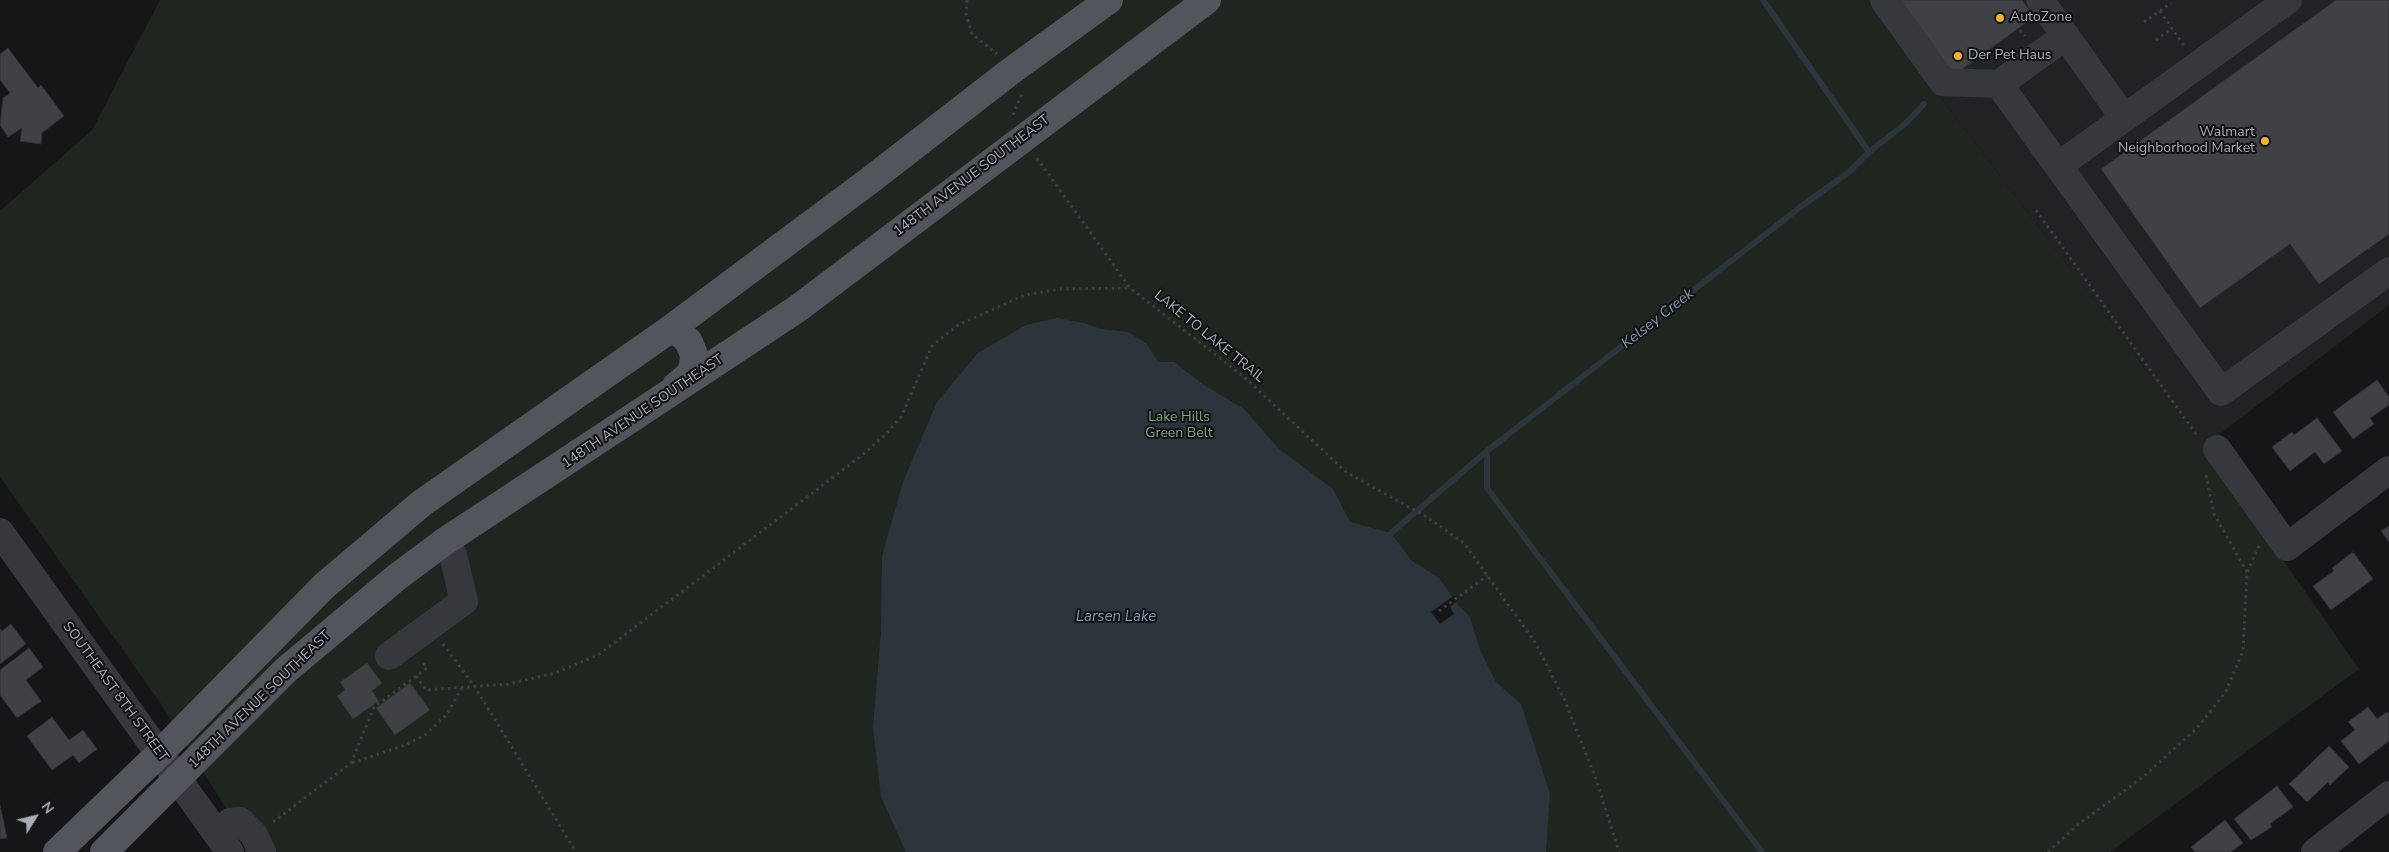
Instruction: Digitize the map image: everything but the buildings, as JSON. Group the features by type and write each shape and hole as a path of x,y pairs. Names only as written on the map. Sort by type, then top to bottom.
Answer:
{"main road":[{"path":"57,852 160,753 317,592 372,543 422,503 669,330 869,181 1018,66 1109,0"},
{"name":"148TH AVENUE SOUTHEAST","path":"104,852 293,664 355,610 444,542 796,309 1207,0"},
{"path":"661,400 688,376 693,367 694,355 689,342 681,334 669,330"}],"street":[{"path":"1884,0 1943,82 1999,84 2066,36"},
{"path":"2040,0 2124,118"},
{"path":"2058,166 2288,0"},
{"path":"1999,84 2221,392 2389,271"},
{"path":"2207,455 2287,547 2389,470"},
{"name":"SOUTHEAST 8TH STREET","path":"0,532 223,842"},
{"path":"399,649 464,601 453,555 444,542"},
{"path":"2315,852 2389,796"},
{"path":"223,842 230,822 240,821 254,835 262,852"}],"path":[{"path":"967,0 966,14 972,34 996,54"},
{"path":"2144,22 2170,3"},
{"path":"2160,11 2189,53"},
{"path":"2156,40 2172,28"},
{"path":"1012,119 1023,94 1022,86"},
{"name":"LAKE TO LAKE TRAIL","path":"1033,154 1130,288 1244,377 1346,472 1427,516 1464,543 1487,576"},
{"path":"2036,210 2197,433 2207,455 2214,514 2247,572"},
{"path":"416,676 426,690 508,684 556,673 598,655 860,457 886,434 901,417 932,346 958,325 1025,295 1061,289 1130,288"},
{"path":"2048,852 2080,823 2143,776 2197,728 2225,693 2243,651 2247,572 2265,537 2274,530"},
{"path":"1439,611 1487,576 1535,642 1565,700 1596,779 1619,852"},
{"path":"430,626 475,687 576,852"},
{"path":"267,824 276,820 307,794 341,773 351,763 374,707 427,668 399,649"},
{"path":"351,763 405,745 425,735 446,715 462,688"}],"shaded area":[{"path":"1867,0 2389,0 2389,305 2204,446"}],"green space":[{"name":"Lake Hills Green Belt","path":"160,0 1867,0 2204,446 2359,669 2110,852 253,852 159,701 0,477 0,211 92,130"}],"water":[{"name":"Larsen Lake","path":"1057,318 1084,323 1101,329 1128,332 1147,344 1158,362 1174,362 1201,383 1244,409 1278,448 1333,489 1350,522 1391,533 1411,560 1439,578 1458,605 1470,617 1480,650 1496,682 1521,704 1550,794 1546,852 906,852 881,797 873,727 881,631 882,556 903,482 937,402 978,353 1026,325"}],"pier":[{"path":"1455,595 1458,600 1450,607 1454,614 1440,624 1431,612"}],"waterway":[{"path":"1763,0 1869,152"},
{"name":"Kelsey Creek","path":"1391,533 1487,451 1803,205 1848,173 1869,152 1905,124 1924,104"},
{"path":"1487,451 1487,488 1762,852"}],"place":[{"name":"AutoZone","path":"2000,18"},
{"name":"Der Pet Haus","path":"1958,56"},
{"name":"Walmart Neighborhood Market","path":"2265,141"}]}
